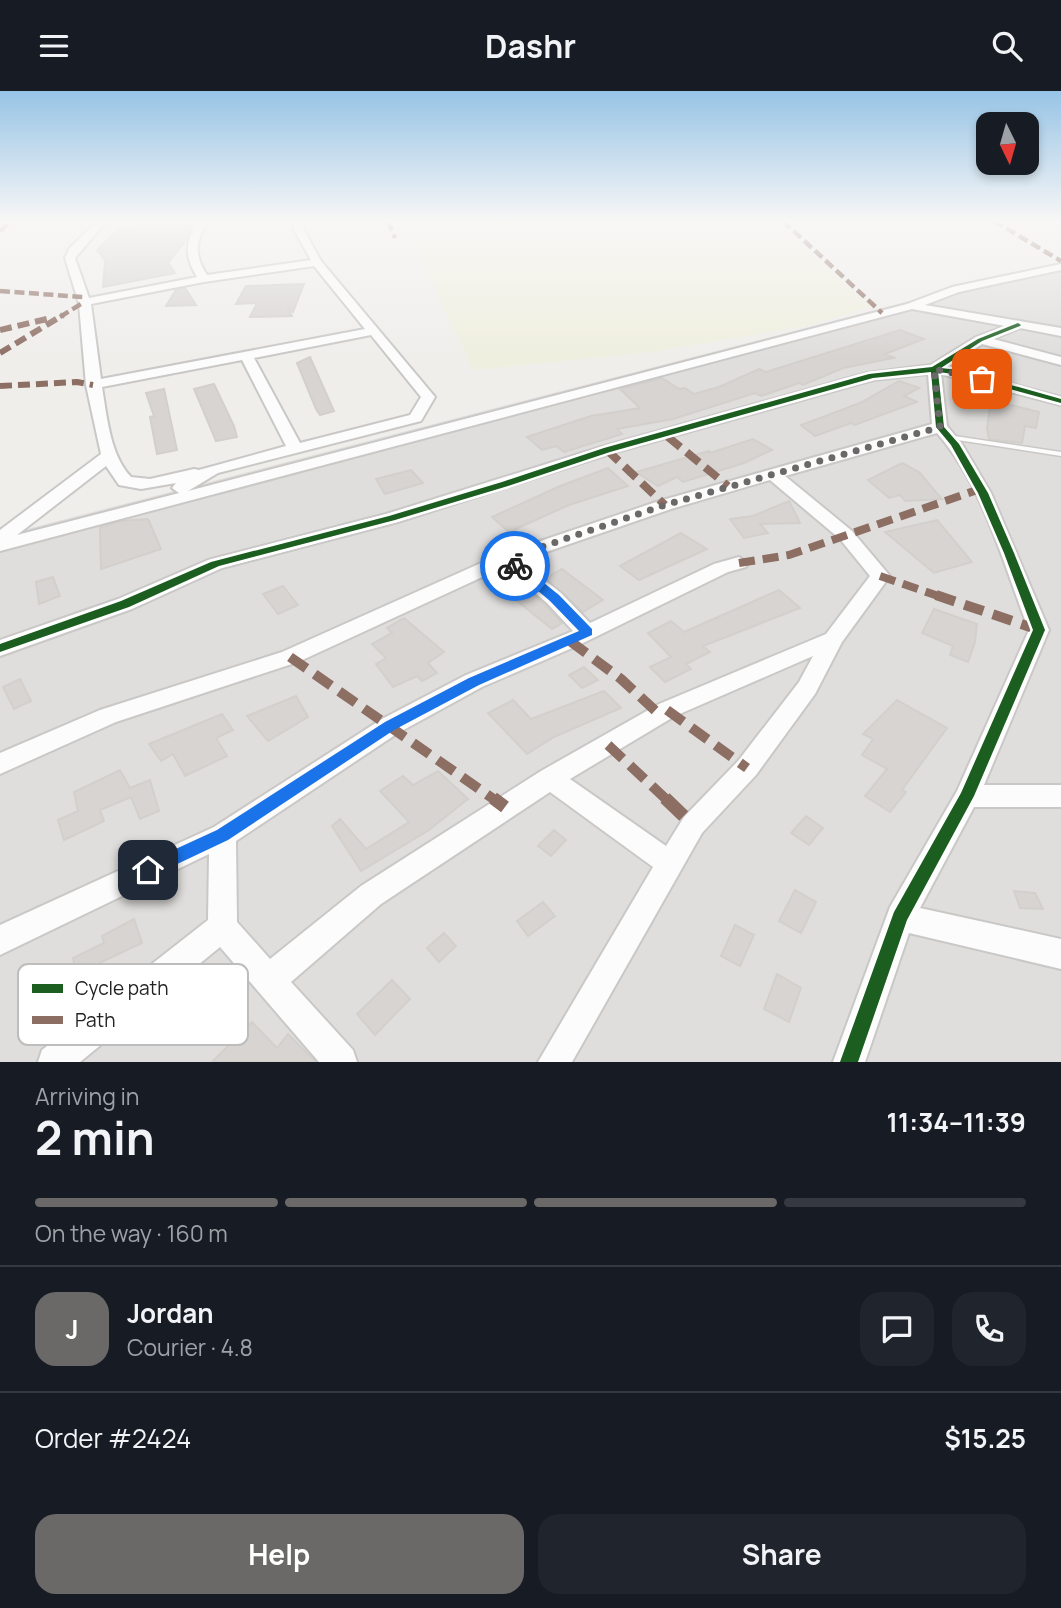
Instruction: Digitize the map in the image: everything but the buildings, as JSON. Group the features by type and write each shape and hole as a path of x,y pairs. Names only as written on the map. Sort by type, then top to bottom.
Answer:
{"street":[{"path":"75,266 85,302 93,385 110,455 119,477 128,482 159,482 416,418 494,414"},
{"path":"198,266 204,279"},
{"path":"85,302 288,266"},
{"path":"321,266 428,397 416,418"},
{"path":"0,545 911,306 956,289 1059,269"},
{"path":"911,306 1061,333"},
{"path":"934,369 980,340 1018,325"},
{"path":"93,385 373,331"},
{"path":"980,340 1061,361"},
{"path":"246,356 295,449"},
{"path":"849,1062 900,917 967,796 1039,630 980,489 946,432 934,369"},
{"path":"0,648 125,604 233,559 392,518 607,450 872,376 934,369 955,372 1061,401"},
{"path":"0,764 108,716 290,657 506,559 665,505 772,474 946,432"},
{"path":"0,539 110,455"},
{"path":"156,502 212,470"},
{"path":"554,1062 693,825 747,768 807,688 833,639 880,576 846,535 772,474"},
{"path":"506,559 554,598 587,632"},
{"path":"0,940 223,835 390,726 474,681 587,632 721,568 738,563"},
{"path":"269,980 371,895 550,778 667,710 833,639"},
{"path":"550,778 669,863"},
{"path":"967,796 1061,796"},
{"path":"223,835 222,927 341,1062"},
{"path":"900,917 1061,954"},
{"path":"176,964 222,927"},
{"path":"54,1062 75,1045"}],"lane":[{"path":"946,432 1061,454"}],"shaded area":[{"path":"1044,266 1061,266 1061,1062 0,1062 0,536"}],"green space":[{"path":"425,266 825,266 871,307 805,326 650,352 473,370"}],"marked path":[{"path":"832,266 882,313"},
{"path":"0,291 83,297"},
{"path":"0,353 84,302"},
{"path":"0,330 51,318"},
{"path":"0,386 77,382 93,385"},
{"path":"664,434 728,486"},
{"path":"607,450 665,505"},
{"path":"739,563 789,555 980,489"},
{"path":"880,576 1039,630"},
{"path":"570,641 621,679 660,715"},
{"path":"290,657 505,807"},
{"path":"667,710 747,768"},
{"path":"608,745 693,825"}],"cycle path":[{"path":"849,1062 900,917 967,796 1039,630 983,493 955,444 940,427 934,369 980,340 1018,325"},
{"path":"0,648 125,604 215,564 392,518 607,450 872,376 934,369 955,372 1061,401"}],"way so far":[{"path":"515,566 506,559 665,505 940,427 934,369 982,379"}],"route":[{"path":"148,870 223,835 390,726 474,681 587,632 554,598 515,566"}]}
